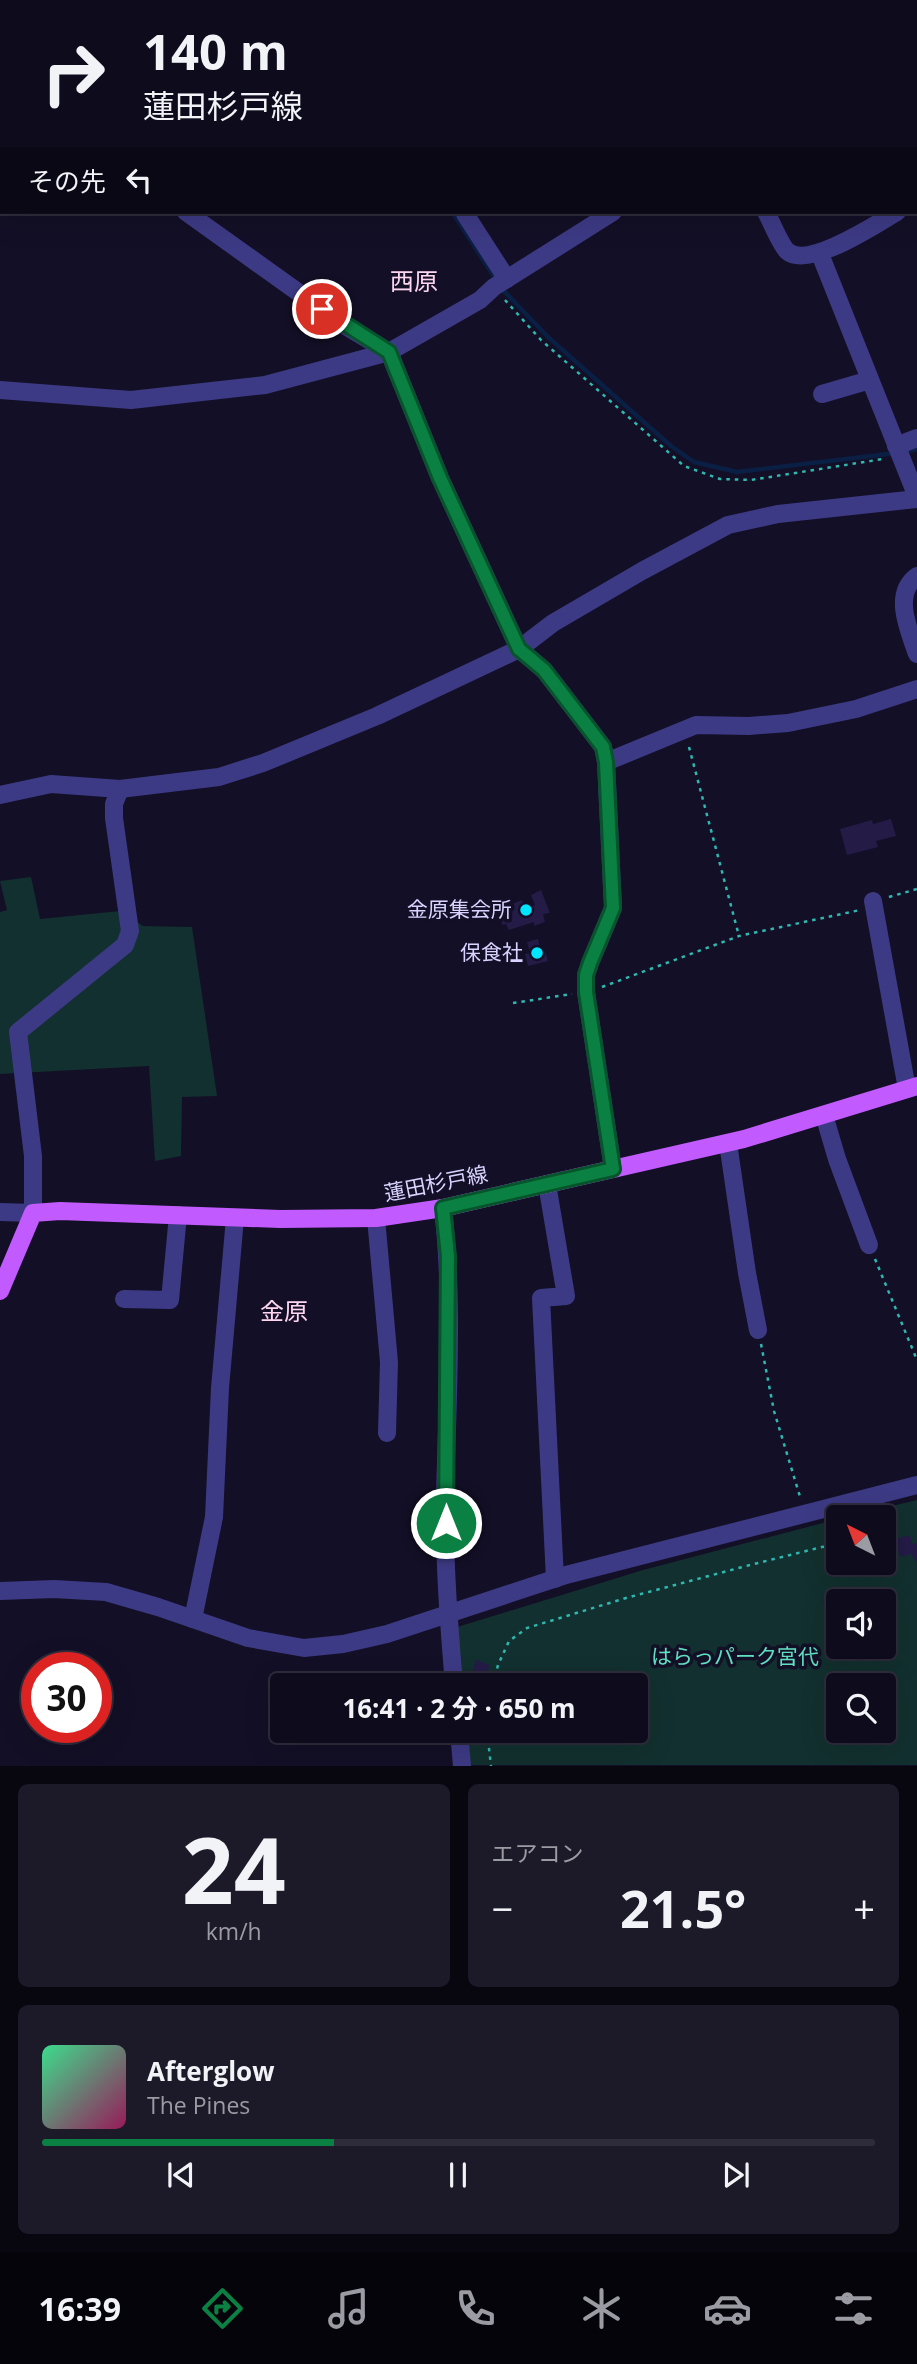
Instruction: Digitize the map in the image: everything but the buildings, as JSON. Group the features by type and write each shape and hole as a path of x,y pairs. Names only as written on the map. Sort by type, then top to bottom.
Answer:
{"main road":[{"name":"蓮田杉戸線","path":"33,1213 60,1211 235,1217 376,1218 443,1208 728,1143 912,1088"},
{"path":"0,1291 33,1213"}],"street":[{"path":"190,214 344,325 389,352 440,478 519,649 544,670 603,747 613,908 586,975 586,992 613,1169"},
{"path":"465,214 501,283"},
{"path":"0,390 131,400 265,384 389,352 480,300 501,283 611,214"},
{"path":"767,214 788,251 802,257 820,254 893,214"},
{"path":"0,795 51,783 120,789 219,777 263,763 377,716 519,649 553,623 728,525 778,514 917,498 820,254"},
{"path":"822,394 870,380"},
{"path":"898,451 917,438"},
{"path":"917,576 906,587 903,600 917,654"},
{"path":"606,762 683,728 696,725 749,726 788,723 856,709 917,689"},
{"path":"0,1212 33,1213 33,1156 9,1035 125,945 130,931 114,818 114,804 120,789"},
{"path":"873,904 912,1088"},
{"path":"824,1115 837,1159 869,1245"},
{"path":"728,1143 758,1330"},
{"path":"547,1184 566,1296 541,1298 555,1579"},
{"path":"443,1208 448,1256 445,1501 448,1614 453,1673"},
{"path":"124,1299 170,1300 178,1215"},
{"path":"193,1619 214,1517 220,1388 235,1217"},
{"path":"376,1218 388,1362 387,1433"},
{"path":"0,1591 54,1589 106,1592 248,1638 304,1648 343,1644 387,1634 555,1579 917,1485"},
{"path":"460,1743 462,1766"}],"path":[{"path":"501,283 541,340 684,466 720,480 751,480 898,451"},
{"path":"683,728 739,936"},
{"path":"513,1003 586,992 739,936 873,904 917,889"},
{"path":"869,1245 917,1360"},
{"path":"758,1330 774,1412 806,1514"},
{"path":"496,1673 509,1641 527,1628 675,1585 826,1547"},
{"path":"488,1743 491,1766"}],"green space":[{"path":"31,877 40,919 120,911 143,926 192,927 217,1096 182,1097 181,1156 155,1161 149,1066 0,1074 0,912 7,910 0,881"},
{"name":"はらっパーク宮代","path":"917,1500 917,1765 465,1765 463,1743 648,1743 648,1673 458,1673 454,1628 643,1570 826,1522 826,1575 896,1575 896,1505"}],"waterway":[{"path":"453,214 497,281"},
{"path":"502,289 548,337 671,446 694,462 737,472 896,453"},
{"path":"905,452 917,449"}],"place":[{"name":"金原集会所","path":"526,910"},
{"name":"保食社","path":"537,953"}],"district":[{"name":"西原","path":"414,282"},
{"name":"金原","path":"284,1312"}],"route":[{"path":"322,309 389,352 440,478 519,649 544,670 603,747 606,762 613,908 586,975 586,992 613,1169 443,1208 448,1256 446,1523"}]}
